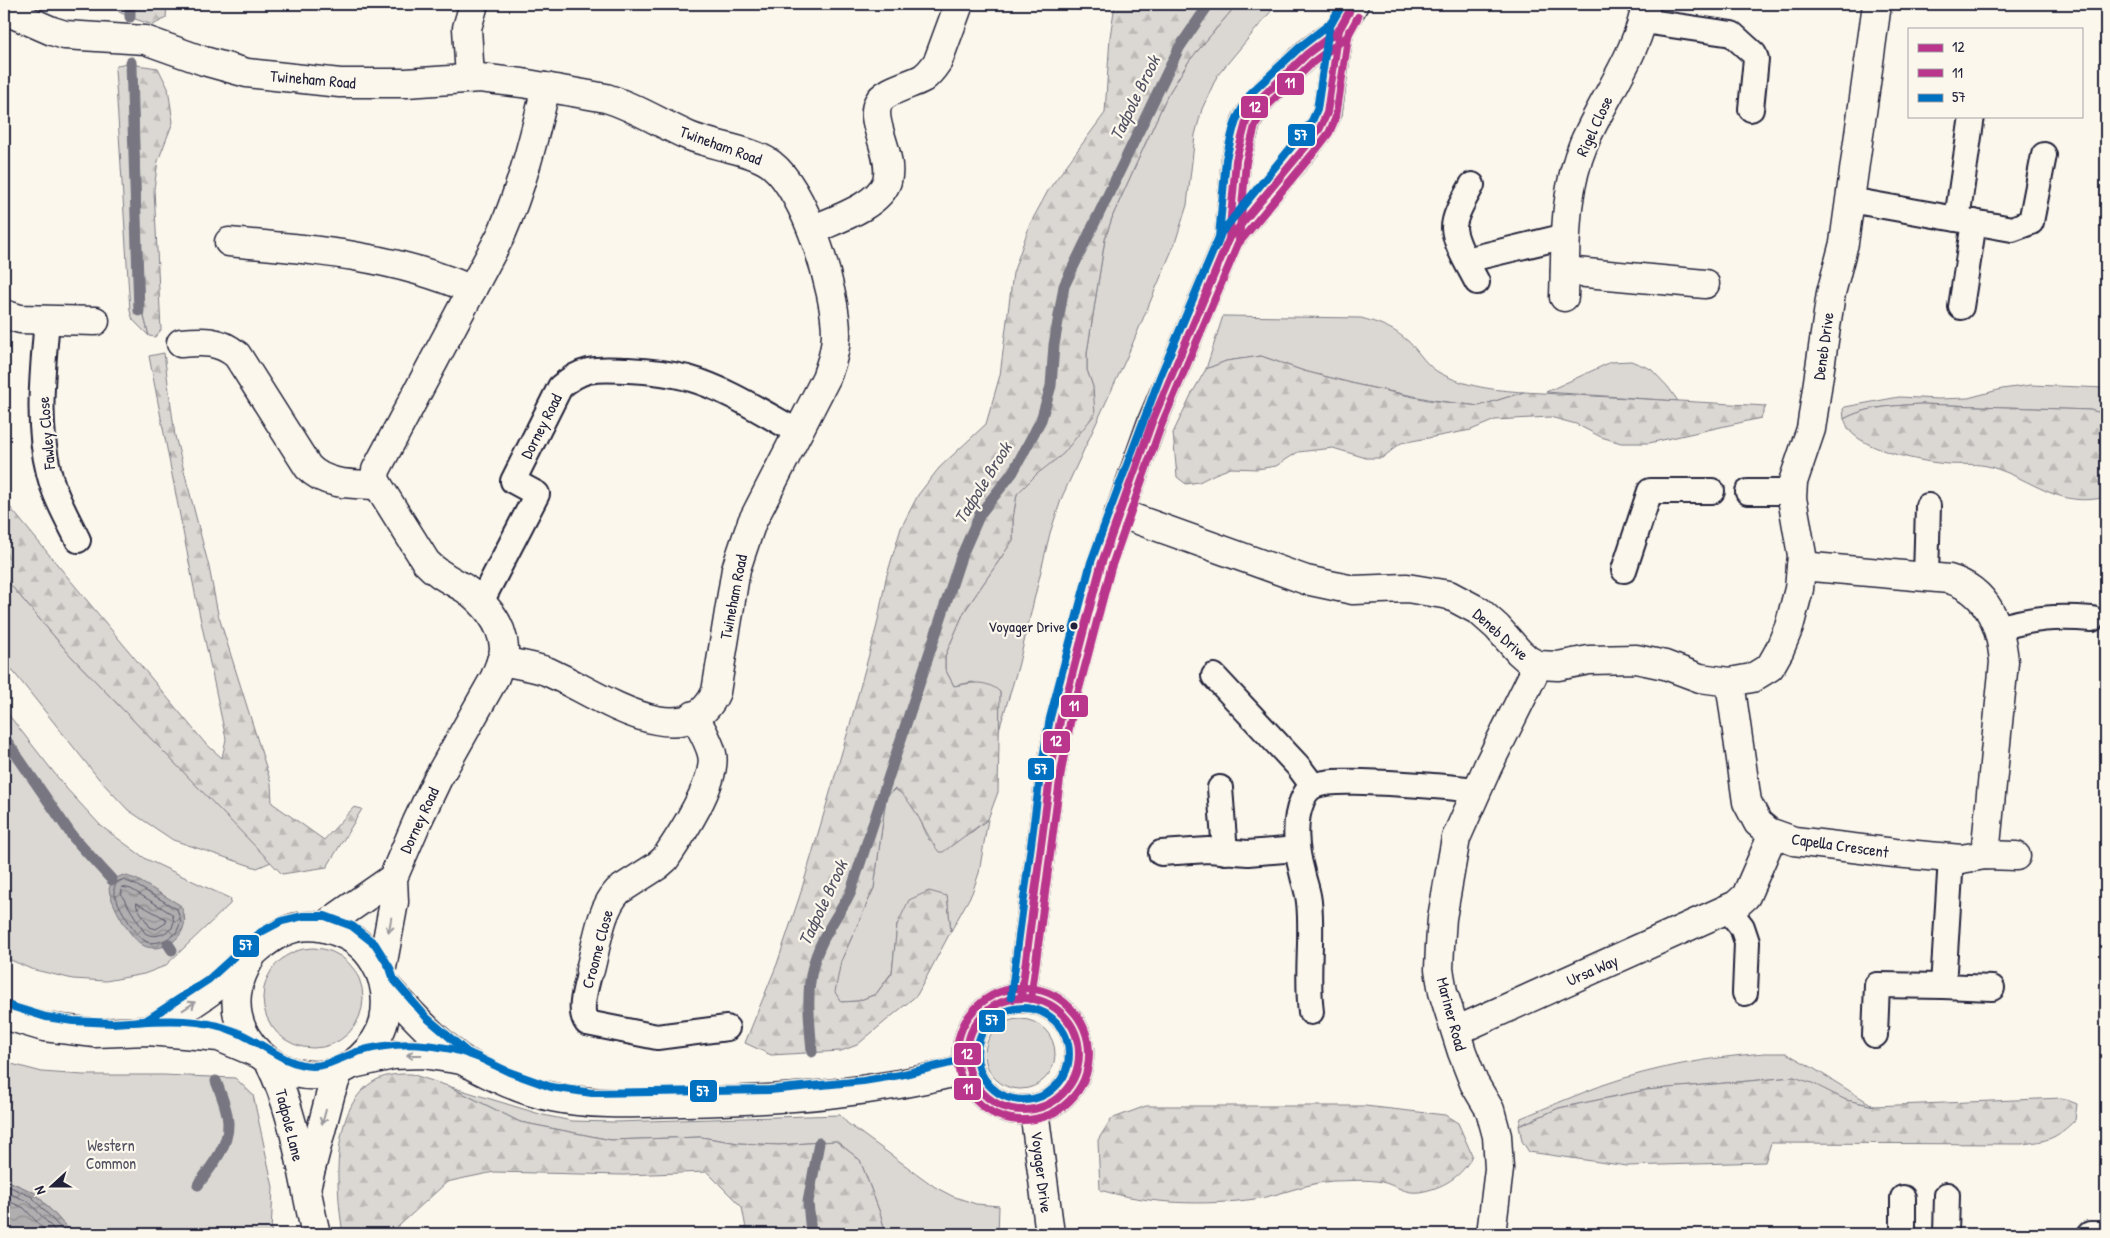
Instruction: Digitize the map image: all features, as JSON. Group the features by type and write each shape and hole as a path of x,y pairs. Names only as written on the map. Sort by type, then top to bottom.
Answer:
{"street":[{"path":"470,78 467,28 474,4"},
{"path":"812,230 861,208 874,199 883,189 887,180 888,168 876,120 877,105 884,95 922,78 932,69 938,61 959,4"},
{"path":"1021,998 1051,770 1060,721 1101,565 1163,394 1229,239 1320,128 1327,112 1339,30 1354,4"},
{"name":"Deneb Drive","path":"1119,514 1330,587 1368,591 1407,588 1449,595 1479,611 1497,627 1519,652 1528,660 1538,665 1558,666 1589,660 1636,659 1665,665 1700,678 1730,682 1758,675 1770,667 1775,660 1794,612 1799,588 1801,566 1800,538 1792,492 1811,429 1831,293 1842,255 1877,4"},
{"name":"Twineham Road","path":"4,10 65,35 145,40 218,66 247,73 340,83 406,83 470,78 546,87 620,102 688,135 769,163 790,184 812,230 830,290 835,314 836,336 834,355 826,378 752,522 736,569 716,692 712,700 704,710 680,721 671,722 634,714 616,707 546,671 502,660"},
{"name":"Rigel Close","path":"1564,297 1568,194 1572,175 1585,141 1645,12"},
{"path":"1229,239 1236,160 1246,122 1259,100 1267,92 1307,54 1339,30"},
{"path":"378,485 375,479 376,470 501,235 514,205 528,164 546,87"},
{"path":"229,242 310,249 392,264 450,280 472,290"},
{"path":"1565,271 1705,284"},
{"path":"4,314 20,319 95,321"},
{"path":"181,343 211,342 229,348 237,355 308,467 316,474 336,482 378,485"},
{"name":"Dorney Road","path":"378,485 426,562 435,572 462,587 481,602 495,620 504,648 502,660 495,678 429,797 393,878 394,902 383,979"},
{"path":"1801,566 1949,579 1969,587 1987,605 1998,628 2003,646 2004,662 1986,856"},
{"name":"Mariner Road","path":"1491,1234 1499,1169 1498,1136 1490,1110 1470,1073 1443,992 1439,969 1442,918 1456,838 1477,790 1538,665"},
{"name":"Capella Crescent","path":"1730,682 1747,802 1758,823 1774,834 1806,843 1951,858 1968,859 1986,856 2016,856"},
{"name":"Croome Close","path":"590,970 601,927 614,896 618,891 665,858 706,788 713,761 712,753 694,715"},
{"name":"Ursa Way","path":"1456,1031 1736,904 1746,896 1774,834"},
{"path":"324,926 393,878"},
{"name":"Tadpole Lane","path":"4,1015 44,1027 72,1031 113,1033 148,1031 219,1037 291,1073 316,1076 346,1067 370,1049 382,1029 386,1008 383,979 368,951 348,935 324,926 304,926 284,930 266,941 214,988 148,1031"},
{"name":"Tadpole Lane","path":"252,955 242,974 237,994 238,1008 245,1035 278,1080 286,1102 316,1234"},
{"path":"383,979 420,1024 462,1060 505,1081 549,1097 591,1103 771,1100 821,1096 902,1085 969,1069"},
{"path":"1021,998 1040,1001 1055,1009 1068,1021 1076,1037 1079,1055 1076,1074 1067,1089 1053,1102 1034,1110 1020,1111 1003,1107 987,1098 976,1085 969,1069 966,1052 970,1036 978,1021 990,1009 1005,1001 1021,998"},
{"path":"346,1067 393,1055 422,1054 462,1060"},
{"name":"Tadpole Lane","path":"305,1190 331,1092 346,1067"},
{"name":"Voyager Drive","path":"1034,1110 1050,1234"}],"lane":[{"name":"Rigel Close","path":"1645,12 1732,34 1754,54 1756,58 1751,109"},
{"path":"1961,307 1972,118"},
{"path":"1850,200 2012,229 2031,222 2044,155"},
{"path":"1472,185 1456,219 1454,228 1456,238 1477,282"},
{"path":"1466,260 1566,236"},
{"name":"Fawley Close","path":"47,319 41,410 48,472 58,502 78,540"},
{"name":"Dorney Road","path":"481,602 537,494 513,480 560,387 573,376 585,370 611,370 654,372 690,378 741,401 798,432"},
{"path":"1624,570 1650,491 1712,491"},
{"path":"1748,492 1792,492"},
{"path":"1926,576 1928,506"},
{"path":"1998,628 2045,617 2062,616 2092,619"},
{"path":"1214,676 1293,760 1313,786"},
{"path":"1311,1012 1308,981 1310,910 1307,887 1297,849 1297,825 1301,802 1305,794 1313,786 1344,782 1410,783 1477,790"},
{"path":"1220,788 1225,852"},
{"path":"1160,853 1208,850 1248,853 1297,849"},
{"path":"1943,986 1951,858"},
{"path":"1727,908 1742,927 1747,942 1745,993"},
{"name":"Croome Close","path":"590,970 583,1008 584,1019 587,1023 657,1037 727,1028"},
{"path":"1875,1036 1877,985 1992,988"},
{"path":"1946,1234 1947,1195"},
{"path":"1903,1198 1903,1234"},
{"path":"2090,1234 2106,1234"}],"green space":[{"path":"116,4 132,4 132,18 119,12"},
{"path":"132,4 167,4 166,18 153,25 132,18"},
{"path":"1115,4 1237,4 1189,61 1167,96 1113,215 1105,239 1087,353 1087,370 1093,387 1095,414 1063,454 1037,474 1017,494 1013,518 1013,540 964,612 945,656 945,669 954,686 978,683 989,685 1000,692 998,792 988,819 943,852 939,852 934,845 913,808 901,793 894,789 886,797 874,888 841,961 835,992 841,1002 858,1001 876,994 892,973 897,925 909,900 929,891 947,896 951,931 917,995 857,1045 841,1051 771,1055 745,1043 777,964 800,895 849,728 877,625 886,578 901,528 918,495 939,468 986,424 1000,375 1013,273 1030,224 1049,189 1105,113 1110,37"},
{"path":"1237,4 1277,4 1217,76 1202,109 1195,135 1187,205 1175,243 1126,359 1062,497 1050,533 1018,667 998,733 1000,692 972,682 954,686 945,669 945,656 964,612 1013,540 1013,518 1017,494 1037,474 1093,387 1087,370 1087,353 1105,239 1113,215 1167,96 1189,61"},
{"path":"131,62 137,65 143,312 149,336 133,320 130,311 115,69 118,65"},
{"path":"137,65 158,68 168,88 173,122 158,161 154,189 161,330 155,337 149,336 143,312"},
{"path":"1223,316 1361,318 1383,325 1398,333 1433,368 1448,377 1480,387 1524,392 1479,406 1433,400 1359,385 1304,371 1261,356 1226,361 1206,369"},
{"path":"164,353 175,436 209,567 218,614 271,783 272,803 324,840 354,807 362,809 327,867 282,874 70,655 4,577 4,500 204,742 222,758 226,739 195,593 149,356"},
{"path":"1261,356 1304,371 1359,385 1428,400 1479,406 1524,392 1766,406 1761,418 1649,443 1621,443 1601,437 1576,424 1550,417 1495,420 1471,430 1401,443 1382,458 1366,458 1333,448 1298,452 1276,466 1257,469 1231,468 1199,482 1186,484 1177,477 1173,433 1206,369 1226,361"},
{"path":"1631,361 1651,369 1678,401 1546,392 1611,362"},
{"path":"2031,385 2106,388 2106,414 2090,410 1921,404 1872,409 1844,419 1843,409 1845,407 1899,397 1968,398 2002,389"},
{"path":"1921,404 2090,410 2106,414 2106,497 2089,500 2074,499 2046,491 1991,467 1937,463 1895,454 1868,444 1857,437 1849,430 1844,419 1872,409"},
{"path":"4,577 70,655 271,862 257,868 173,840 128,810 99,779 4,660"},
{"path":"4,709 66,788 101,826 146,859 231,899 230,904 165,966 144,974 106,981 73,979 31,969 4,957"},
{"path":"895,789 912,804 929,840 968,835 988,819 979,873 972,893 951,931 947,896 897,925 892,972 876,994 858,1001 841,1002 834,992 841,961 874,888 886,797"},
{"path":"313,948 332,952 348,963 359,979 363,998 359,1017 348,1033 332,1044 313,1048 294,1044 278,1033 267,1017 263,998 267,979 278,963 294,952"},
{"path":"1020,1019 1033,1022 1045,1029 1052,1041 1055,1054 1052,1067 1045,1079 1033,1086 1020,1089 1007,1086 995,1079 988,1067 985,1054 988,1041 995,1029 1007,1022"},
{"path":"1786,1053 1874,1106 1846,1100 1794,1077 1646,1090 1559,1108 1519,1126 1521,1118 1593,1089 1642,1073 1724,1057"},
{"name":"Western Common","path":"4,1062 42,1072 83,1075 163,1075 235,1078 253,1095 273,1187 271,1234 73,1234 35,1193 4,1179"},
{"path":"411,1074 448,1086 520,1122 611,1140 701,1137 738,1143 779,1145 836,1141 860,1160 886,1234 747,1234 742,1207 707,1172 624,1175 494,1172 447,1182 390,1234 343,1234 339,1195 339,1150 343,1128 350,1108 361,1092 376,1080 389,1075"},
{"path":"1794,1077 1812,1083 1846,1100 1874,1106 2062,1098 2077,1104 2075,1120 2057,1135 2039,1142 2022,1144 1771,1143 1765,1162 1627,1166 1529,1152 1522,1141 1519,1126 1559,1108 1646,1090"},
{"path":"448,1086 543,1115 572,1121 615,1122 840,1115 847,1123 935,1187 952,1196 976,1204 999,1206 998,1234 886,1234 860,1160 836,1141 779,1145 738,1143 701,1137 611,1140 520,1122"},
{"path":"1146,1106 1365,1106 1445,1115 1458,1123 1472,1155 1458,1175 1451,1180 1435,1188 1419,1192 1409,1192 1377,1181 1333,1181 1255,1199 1197,1203 1157,1201 1100,1190 1098,1140 1111,1119"}],"water":[{"path":"123,875 136,879 180,905 185,922 178,937 172,942 156,948 147,947 135,939 124,924 115,908 109,889 112,880"},
{"path":"4,1179 35,1193 73,1234 4,1234"}],"waterway":[{"path":"130,4 130,17"},
{"name":"Tadpole Brook","path":"812,1052 809,1001 810,980 818,950 850,894 961,557 980,514 1013,472 1041,420 1051,386 1054,345 1064,286 1179,48 1209,4"},
{"path":"131,62 139,311"},
{"path":"4,737 73,837 112,880"},
{"path":"168,944 172,950"},
{"path":"198,1185 215,1161 227,1134 226,1111 216,1081"},
{"name":"Tadpole Brook","path":"811,1234 808,1202 819,1143"}],"transit line":[{"name":"57","path":"1217,245 1221,233 1311,123 1317,110 1329,28 1342,4"},
{"name":"57","path":"1011,997 1041,769 1050,718 1091,562 1160,377 1219,237 1226,159 1237,118 1251,93 1300,47 1331,23 1343,4"},
{"name":"12","path":"1229,239 1236,160 1246,122 1259,100 1307,54 1339,30 1349,12"},
{"name":"11","path":"1239,240 1246,162 1255,126 1267,106 1313,62 1347,37 1358,17"},
{"name":"12","path":"1021,998 1051,770 1060,721 1101,565 1152,422 1229,239 1307,145 1320,128 1327,113 1339,30"},
{"name":"11","path":"1031,999 1061,772 1070,723 1111,568 1161,426 1238,244 1329,133 1336,117 1349,31"},
{"name":"57","path":"7,1005 46,1017 73,1021 113,1023 145,1021 208,980 261,932 282,921 303,916 325,916 352,926 375,944 390,968 394,980 427,1018 467,1052 509,1072 551,1087 592,1093 770,1090 863,1081 900,1075 967,1059"},
{"name":"11","path":"1023,988 1048,993 1059,999 1069,1008 1078,1018 1084,1029 1089,1054 1084,1079 1078,1090 1069,1100 1059,1109 1048,1115 1023,1120 998,1115 987,1109 977,1100 968,1090 962,1079 957,1054 962,1029 968,1018 977,1008 987,999 998,993 1023,988"},
{"name":"12","path":"1023,998 1034,999 1044,1003 1062,1015 1074,1033 1078,1043 1079,1054 1078,1065 1074,1075 1062,1093 1044,1105 1034,1109 1023,1110 1012,1109 1002,1105 984,1093 972,1075 968,1065 967,1054 968,1043 972,1033 984,1015 1002,1003 1012,999 1023,998"},
{"name":"57","path":"1023,1008 1040,1012 1055,1022 1065,1037 1069,1054 1065,1071 1055,1086 1040,1096 1023,1100 1006,1096 991,1086 981,1071 977,1054 981,1037 991,1022 1006,1012 1023,1008"},
{"name":"57","path":"132,1022 184,1021 222,1027 244,1035 282,1057 302,1065 319,1066 372,1048 403,1044 434,1046 480,1058"}],"place":[{"name":"Voyager Drive","path":"1074,626"}]}
